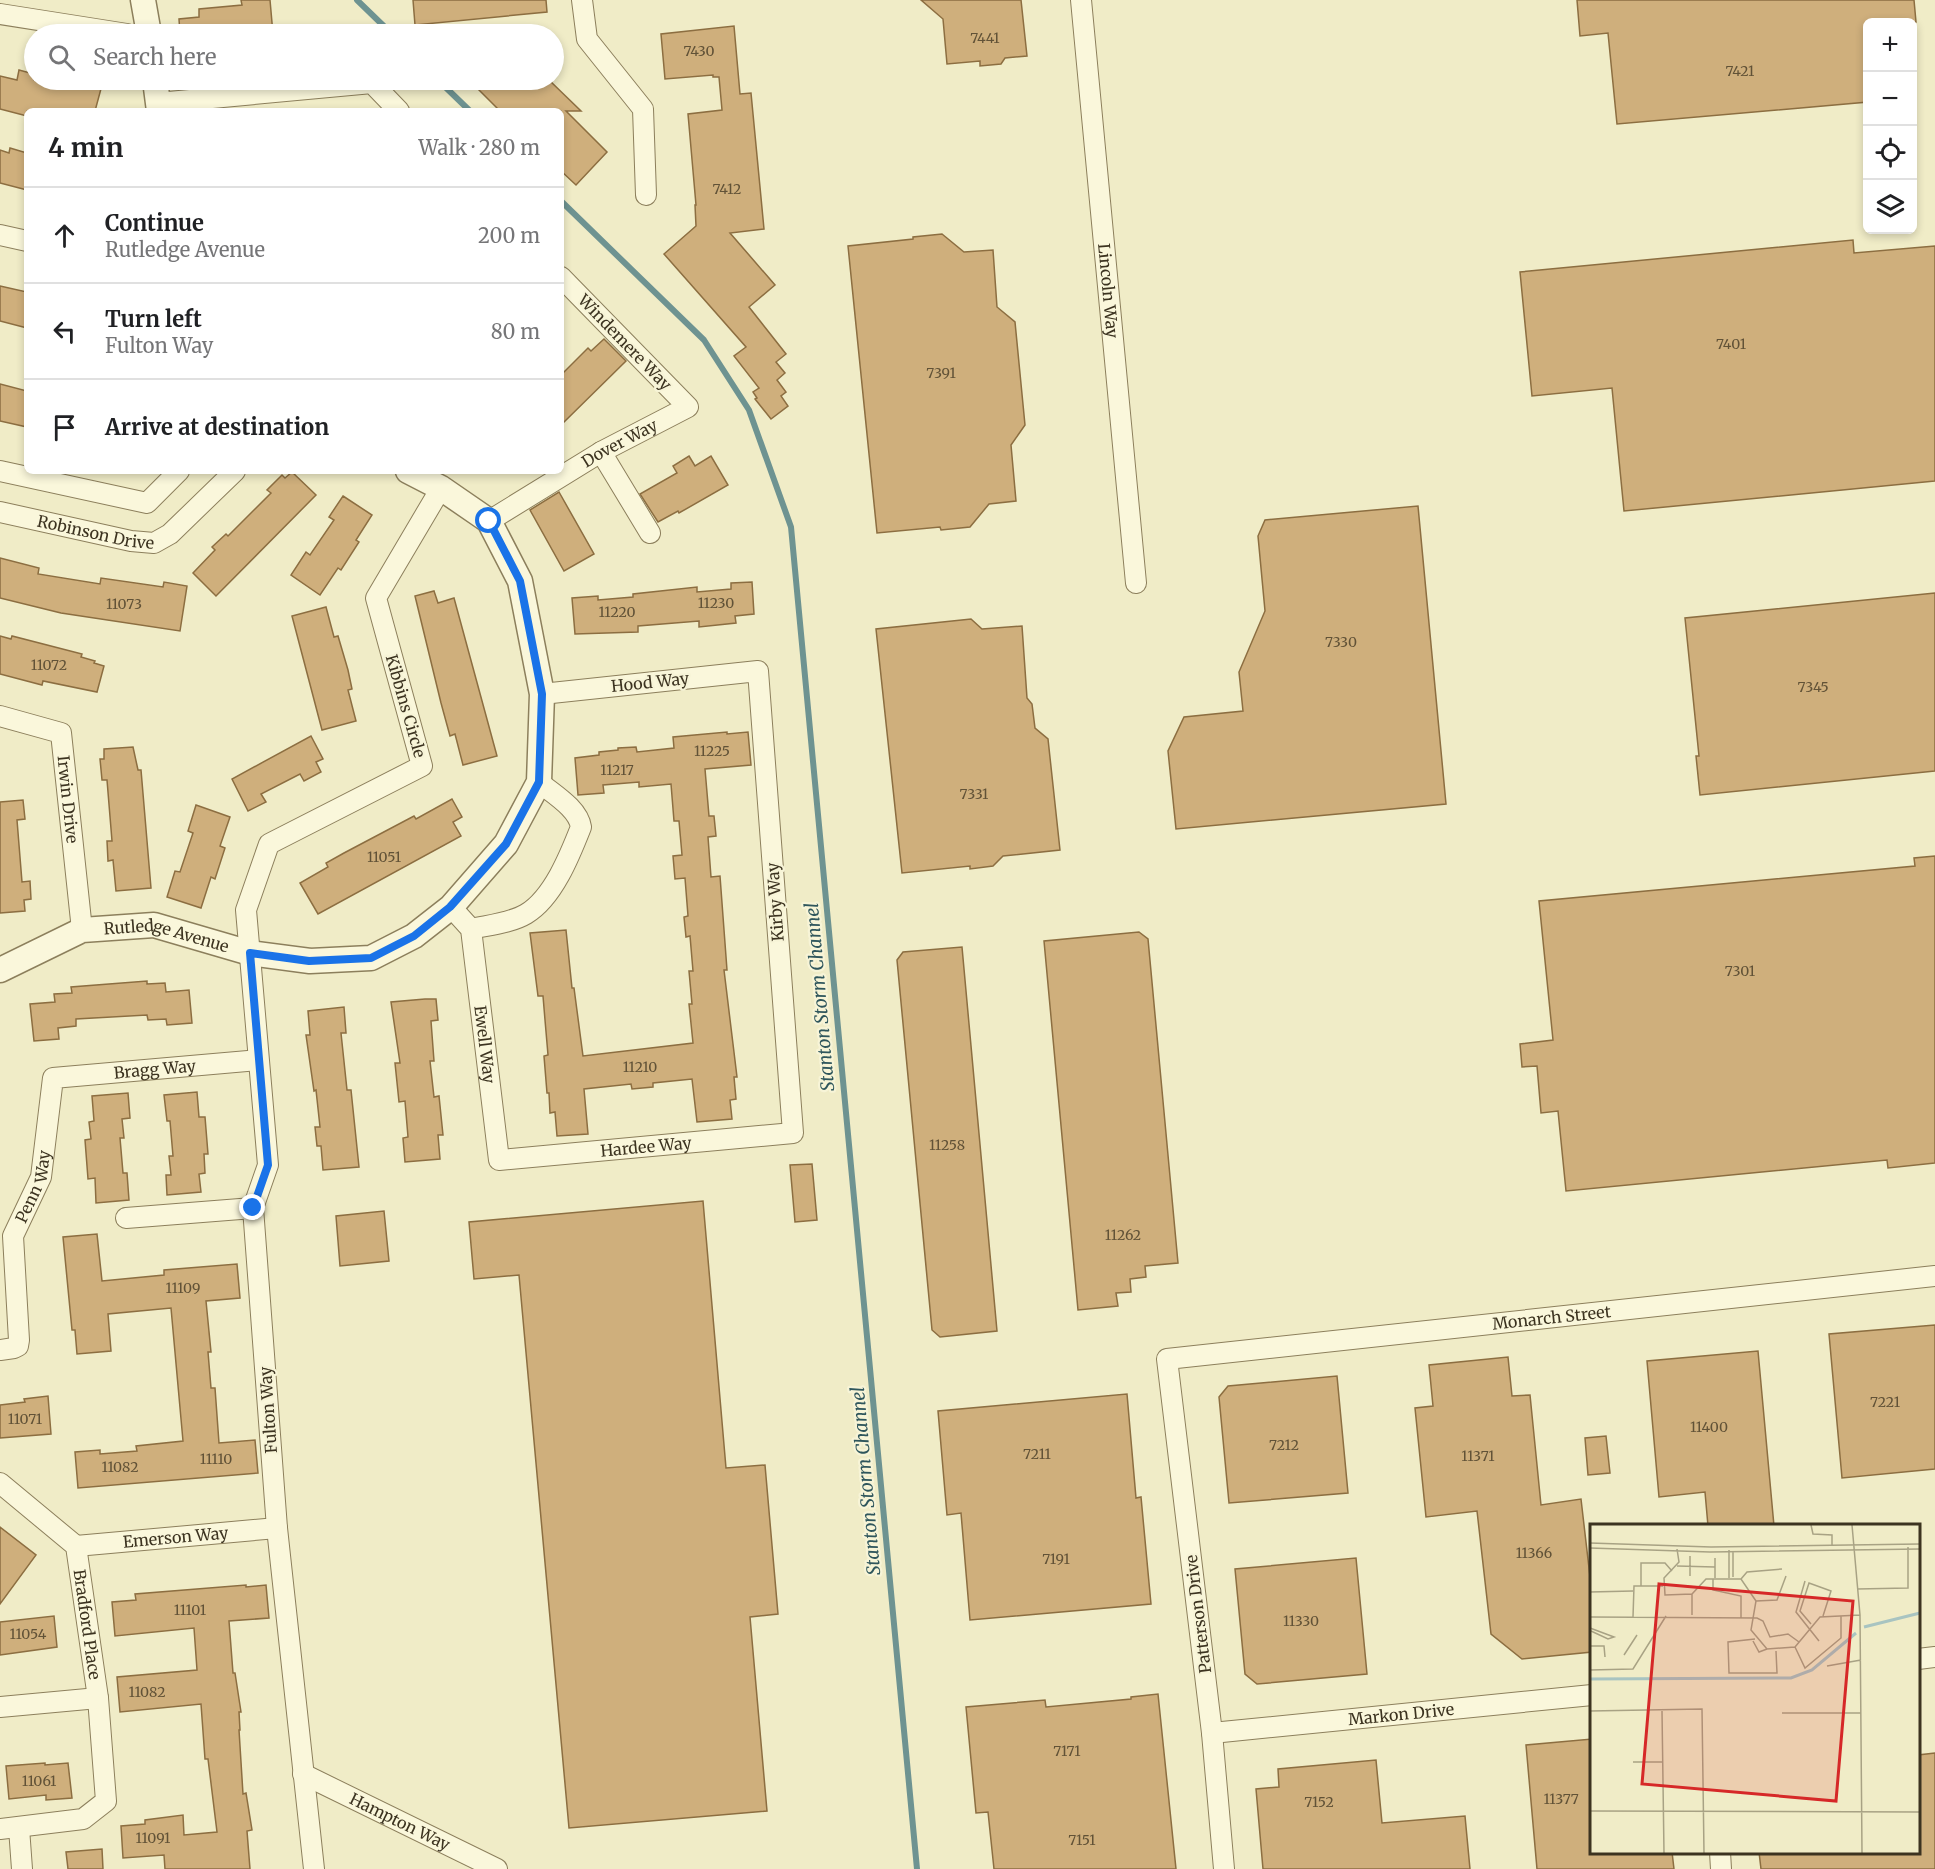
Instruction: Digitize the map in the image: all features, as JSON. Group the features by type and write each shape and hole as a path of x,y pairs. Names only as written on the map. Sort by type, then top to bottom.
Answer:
{"street":[{"path":"143,0 147,24"},
{"path":"582,0 587,39 643,109 646,195"},
{"name":"Lincoln Way","path":"1081,0 1136,583"},
{"path":"0,14 64,24"},
{"path":"157,98 280,90"},
{"path":"378,90 396,108"},
{"path":"0,235 24,240"},
{"name":"Windemere Way","path":"564,280 688,407"},
{"name":"Dover Way","path":"489,521 601,453 688,407"},
{"path":"601,453 650,533"},
{"path":"0,471 147,503 176,474"},
{"name":"Robinson Drive","path":"0,512 131,541 154,543 170,534 232,474"},
{"name":"Rutledge Avenue","path":"0,970 82,930 154,926 250,953 309,961 371,958 414,936 450,907 506,844 539,782 542,694 520,581 489,521 441,488 414,474"},
{"name":"Kibbins Circle","path":"250,953 246,910 269,844 422,766 375,598 441,488"},
{"name":"Hood Way","path":"542,694 758,671"},
{"name":"Kirby Way","path":"758,671 793,1133"},
{"name":"Irwin Drive","path":"0,716 61,733 82,930"},
{"path":"450,907 471,928 524,915 543,898 568,861 581,823 573,811 539,782"},
{"name":"Ewell Way","path":"471,928 499,1160"},
{"name":"Fulton Way","path":"250,953 268,1165 253,1208 277,1528 314,1869"},
{"name":"Bragg Way","path":"53,1078 258,1060"},
{"name":"Penn Way","path":"0,1350 18,1346 13,1236 41,1176 53,1078"},
{"name":"Hardee Way","path":"499,1160 793,1133"},
{"path":"126,1218 253,1208"},
{"name":"Monarch Street","path":"1167,1359 1935,1276"},
{"name":"Patterson Drive","path":"1167,1359 1212,1733 1224,1869"},
{"name":"Bradford Place","path":"0,1483 76,1546 98,1698 106,1801 83,1819 9,1828"},
{"name":"Emerson Way","path":"76,1546 277,1528"},
{"path":"1920,1659 1935,1657"},
{"name":"Markon Drive","path":"1212,1733 1590,1695"},
{"path":"0,1707 98,1698"},
{"name":"Hampton Way","path":"303,1774 497,1869"},
{"path":"9,1828 22,1869"},
{"path":"1720,1854 1721,1869"}],"building":[{"path":"241,0 270,0 272,24 179,24 179,19 199,17 199,9 242,5"},
{"path":"413,0 546,0 547,12 415,24"},
{"path":"921,0 1021,0 1027,56 1005,58 1001,64 980,66 980,61 947,64 943,19"},
{"path":"1577,0 1914,0 1916,18 1863,18 1863,102 1617,124 1608,33 1580,36"},
{"path":"734,26 740,94 751,93 764,229 730,233 775,285 749,307 786,354 776,362 785,373 777,380 786,392 781,396 788,406 771,419 755,399 757,398 753,392 759,388 734,356 746,347 664,254 696,226 688,114 722,110 719,77 713,77 713,75 665,79 661,34"},
{"path":"19,70 24,71 24,90 101,90 96,108 24,108 24,115 0,109 0,76 17,80"},
{"path":"479,90 559,90 581,111 566,111 607,152 576,185 564,174 564,108 497,108"},
{"path":"10,148 24,152 24,189 0,183 0,150 9,153"},
{"path":"942,234 964,252 993,250 997,307 1015,322 1025,425 1011,445 1016,501 989,504 970,527 941,530 940,527 877,533 848,246"},
{"path":"1853,240 1854,253 1935,246 1935,481 1624,511 1612,388 1532,396 1520,272"},
{"path":"0,286 24,291 24,327 0,321"},
{"path":"604,339 626,361 564,422 564,372 588,348 591,351"},
{"path":"0,384 24,390 24,426 0,421"},
{"path":"689,456 695,466 711,456 728,485 679,513 678,511 658,522 640,494 677,473 673,466"},
{"path":"294,474 316,495 216,596 193,573 215,550 212,547 226,534 228,536 271,493 267,490 282,475 285,478"},
{"path":"559,492 594,554 564,571 530,510"},
{"path":"343,496 372,515 356,540 359,542 341,570 338,568 320,595 291,575 306,552 310,555 334,520 329,517"},
{"path":"1418,506 1446,804 1176,829 1168,751 1184,717 1243,711 1239,672 1265,611 1258,536 1265,520"},
{"path":"0,558 39,568 38,574 100,584 101,578 163,587 164,582 187,586 180,631 61,613 0,598"},
{"path":"752,582 754,614 735,616 736,623 699,627 699,621 638,626 638,632 575,634 572,598 598,596 598,600 633,597 633,594 697,587 697,592 731,589 731,583"},
{"path":"434,591 438,603 454,598 497,756 463,765 455,734 450,736 415,596"},
{"path":"1935,593 1935,771 1700,795 1696,756 1699,756 1685,618"},
{"path":"326,607 334,637 338,636 348,670 352,689 348,690 356,721 322,730 292,616"},
{"path":"971,619 982,629 1022,626 1027,698 1032,704 1035,728 1048,739 1060,850 1003,856 993,866 902,873 876,629"},
{"path":"0,636 11,639 12,636 82,654 81,657 104,666 97,692 43,681 42,685 0,674"},
{"path":"727,732 727,734 748,732 751,765 705,769 709,816 714,816 716,836 708,837 711,877 720,876 727,970 724,970 737,1077 734,1077 736,1099 730,1100 732,1119 697,1122 692,1079 653,1083 653,1087 632,1089 631,1084 584,1089 588,1134 557,1136 555,1112 550,1113 549,1093 547,1093 544,1056 548,1055 543,996 538,996 530,933 566,930 572,988 574,988 583,1056 693,1043 689,1004 692,1004 689,971 693,971 690,936 686,937 684,917 688,916 685,878 675,879 673,856 682,855 679,821 674,821 671,784 639,787 639,782 603,785 604,793 578,795 575,758 599,755 599,752 618,750 618,748 636,747 637,752 674,748 673,737"},
{"path":"311,736 323,759 316,762 321,772 304,781 300,774 261,794 266,802 248,811 232,779"},
{"path":"133,747 138,770 141,770 151,888 116,891 113,860 108,861 107,841 112,841 107,780 102,780 100,759 104,759 104,749"},
{"path":"452,799 462,817 453,822 461,836 318,914 300,883 328,867 326,863 344,853"},
{"path":"23,800 25,819 17,820 22,882 30,881 31,899 24,900 25,911 0,913 0,802"},
{"path":"196,805 230,817 220,846 225,848 215,879 211,877 201,908 167,897 175,871 180,872 193,833 188,831"},
{"path":"1935,856 1935,1163 1888,1168 1887,1160 1566,1191 1558,1111 1541,1113 1537,1066 1522,1067 1520,1044 1553,1040 1539,901 1915,866 1914,858"},
{"path":"1139,932 1148,939 1178,1263 1145,1266 1146,1277 1130,1279 1131,1292 1116,1293 1118,1306 1078,1310 1044,941"},
{"path":"962,947 997,1331 940,1337 932,1330 897,960 903,952"},
{"path":"147,981 147,984 165,983 166,992 189,990 192,1023 167,1025 166,1019 148,1020 147,1015 76,1019 76,1026 58,1028 59,1039 34,1041 30,1004 55,1002 54,994 72,993 71,987"},
{"path":"436,999 438,1020 431,1021 434,1061 430,1061 434,1097 439,1096 443,1135 438,1135 440,1159 405,1162 403,1138 408,1137 405,1101 399,1102 395,1063 400,1063 391,1002"},
{"path":"344,1007 346,1033 341,1033 347,1090 351,1090 359,1167 323,1170 321,1146 317,1146 315,1127 320,1127 316,1090 314,1091 306,1035 310,1035 308,1011"},
{"path":"197,1092 199,1117 205,1117 208,1154 204,1154 205,1173 199,1174 201,1192 167,1195 166,1175 171,1175 169,1156 173,1156 170,1121 167,1121 164,1095"},
{"path":"128,1093 130,1118 122,1119 124,1138 120,1138 123,1173 127,1173 129,1200 96,1203 95,1178 88,1179 85,1140 91,1139 89,1122 94,1121 92,1096"},
{"path":"812,1164 817,1220 795,1222 790,1165"},
{"path":"703,1201 726,1468 765,1465 778,1614 750,1617 767,1811 569,1828 519,1275 474,1279 469,1222"},
{"path":"384,1211 389,1261 340,1266 336,1216"},
{"path":"97,1234 102,1281 164,1275 164,1270 237,1264 240,1298 206,1301 211,1352 208,1352 211,1388 215,1388 219,1443 255,1440 258,1473 78,1488 75,1452 100,1450 100,1454 137,1451 136,1446 183,1441 171,1308 108,1314 111,1351 77,1354 75,1330 72,1330 63,1237"},
{"path":"1935,1325 1935,1469 1842,1478 1829,1334"},
{"path":"1758,1351 1774,1524 1708,1524 1705,1492 1659,1497 1647,1361"},
{"path":"1508,1357 1512,1396 1530,1395 1541,1505 1581,1499 1590,1577 1590,1652 1522,1659 1491,1634 1477,1511 1426,1517 1415,1408 1433,1406 1429,1365"},
{"path":"1337,1376 1348,1493 1229,1503 1219,1397 1228,1386"},
{"path":"1127,1394 1136,1498 1141,1497 1151,1604 970,1620 961,1513 947,1515 938,1411"},
{"path":"48,1396 51,1434 0,1438 0,1405"},
{"path":"1606,1436 1610,1473 1588,1475 1585,1438"},
{"path":"0,1527 36,1555 0,1604"},
{"path":"1356,1558 1367,1674 1257,1684 1245,1674 1235,1569"},
{"path":"246,1585 246,1587 266,1585 269,1618 229,1621 233,1673 235,1673 241,1712 239,1712 239,1730 243,1794 246,1793 252,1830 247,1831 250,1869 165,1869 164,1855 123,1858 121,1826 145,1824 145,1820 183,1815 184,1835 217,1832 208,1759 205,1759 201,1704 120,1712 117,1677 197,1670 194,1628 115,1636 112,1602 136,1600 135,1594"},
{"path":"54,1616 57,1647 0,1655 0,1622"},
{"path":"1158,1694 1176,1869 994,1869 988,1812 976,1813 966,1707 1045,1700 1046,1707 1131,1699 1131,1697"},
{"path":"1590,1739 1590,1854 1672,1854 1674,1869 1537,1869 1526,1745"},
{"path":"1935,1753 1935,1869 1761,1869 1759,1854 1920,1854 1920,1755"},
{"path":"1376,1760 1382,1823 1465,1816 1470,1869 1263,1869 1256,1789 1279,1787 1278,1769"},
{"path":"45,1763 45,1765 68,1763 72,1798 46,1800 46,1795 9,1799 6,1766"},
{"path":"102,1849 103,1869 68,1869 66,1852"}],"waterway":[{"name":"Stanton Storm Channel","path":"357,0 382,24"},
{"name":"Stanton Storm Channel","path":"448,90 467,108"},
{"name":"Stanton Storm Channel","path":"564,204 704,340 749,410 791,527 917,1869"}],"route":[{"path":"253,1208 268,1165 250,953 309,961 371,958 414,936 450,907 506,844 539,782 542,694 520,581 489,521"}]}
